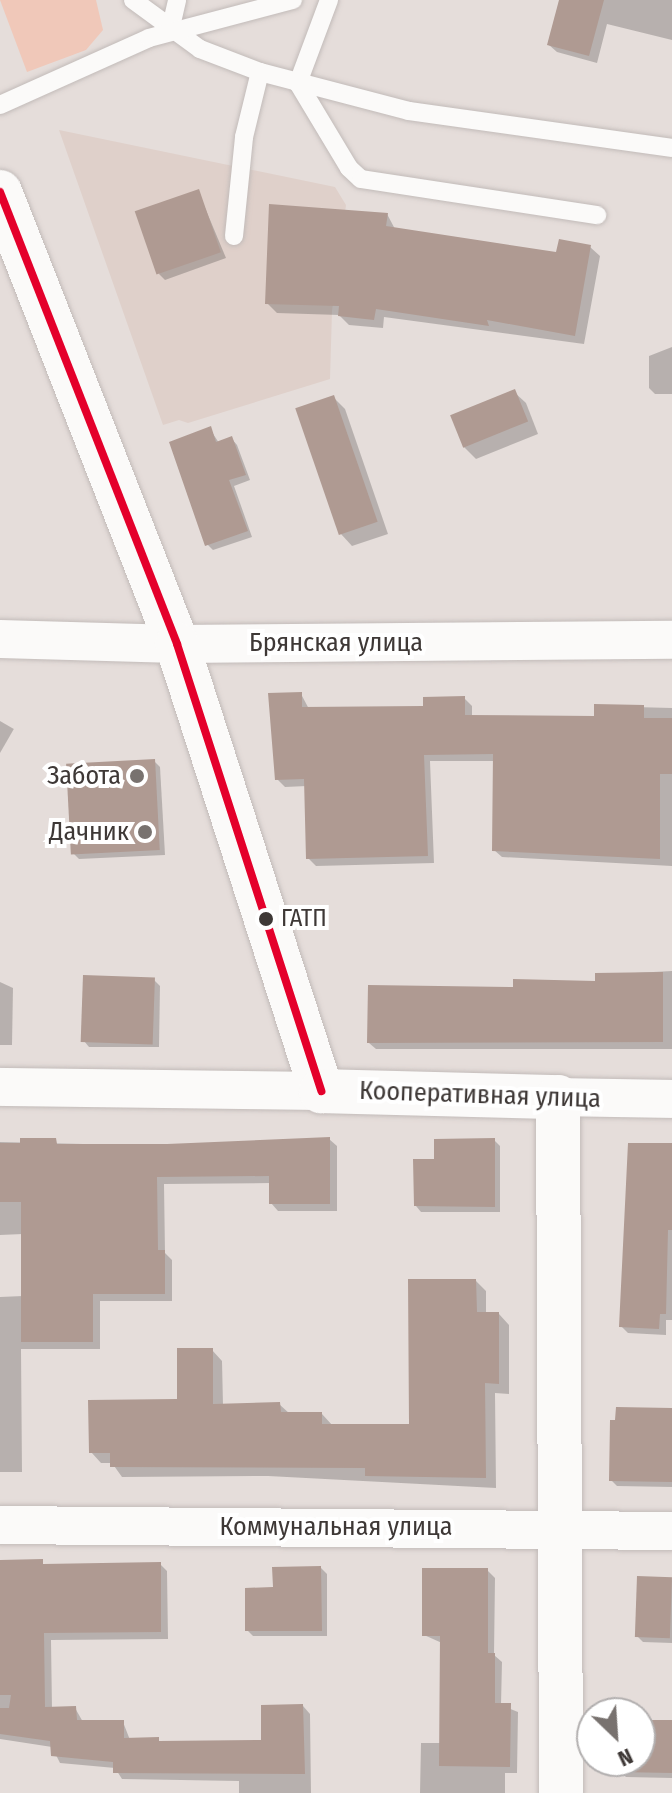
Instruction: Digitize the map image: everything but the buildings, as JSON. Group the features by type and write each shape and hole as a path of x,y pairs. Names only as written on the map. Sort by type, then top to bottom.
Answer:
{"street":[{"path":"0,192 177,644 321,1091"},
{"name":"Брянская улица","path":"0,639 177,644 672,640"},
{"name":"Кооперативная улица","path":"0,1087 672,1099"},
{"path":"558,1097 561,1793"},
{"name":"Коммунальная улица","path":"0,1525 672,1531"}],"lane":[{"path":"133,0 170,31 260,72 298,83 450,118 672,148"},
{"path":"170,31 177,0"},
{"path":"0,105 170,31 293,0"},
{"path":"298,83 329,0"},
{"path":"234,236 244,137 260,72"},
{"path":"298,83 349,168 361,179 597,215"}],"shaded area":[{"path":"0,0 96,0 103,30 86,50 27,72"},
{"path":"59,130 335,187 346,205 332,311 330,379 188,423 179,420 163,425"}],"transit line":[{"path":"0,192 177,644 321,1091"}],"place":[{"name":"Забота","path":"137,776"},
{"name":"Дачник","path":"145,832"},
{"name":"ГАТП","path":"266,919"}]}
